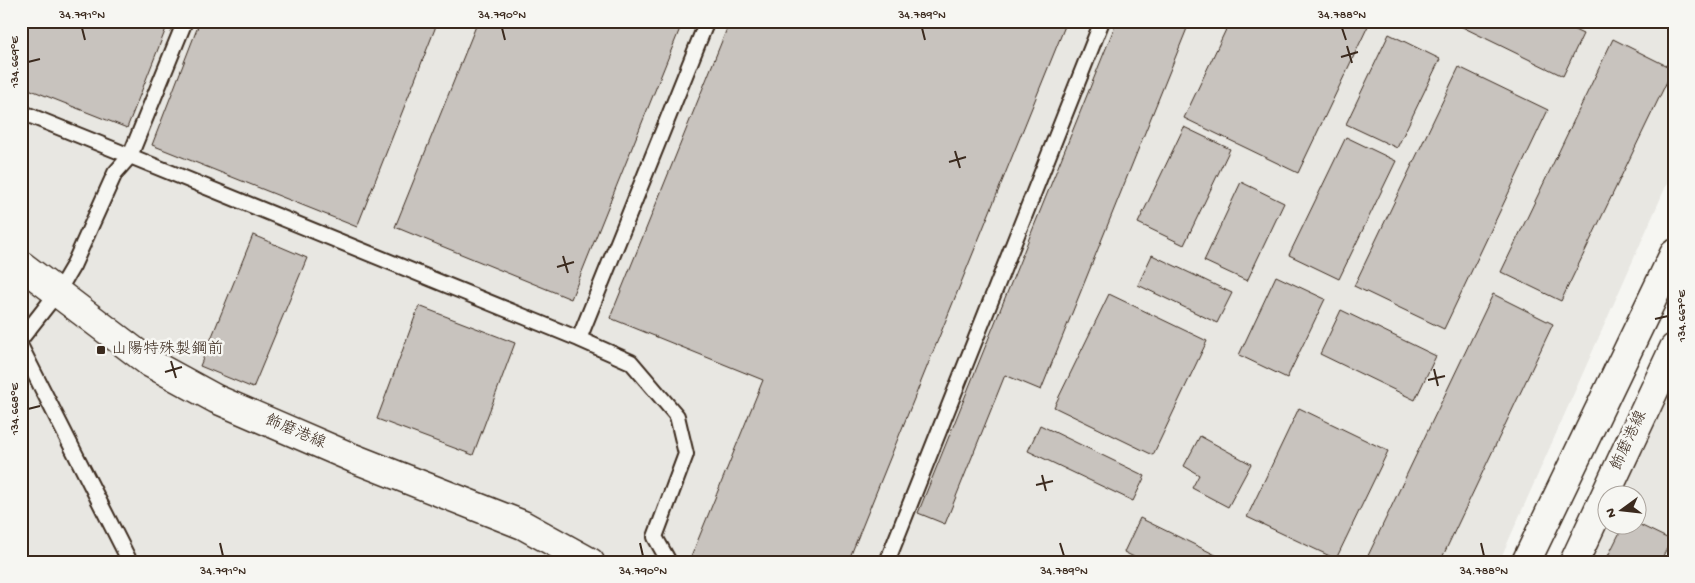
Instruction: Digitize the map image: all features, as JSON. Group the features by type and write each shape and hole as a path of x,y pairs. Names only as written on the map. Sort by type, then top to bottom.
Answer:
{"main road":[{"path":"1526,562 1674,254"},
{"name":"飾磨港線","path":"21,265 150,364 216,399 352,458 523,524 590,562"},
{"name":"飾磨港線","path":"1574,562 1674,348"}],"lane":[{"path":"21,339 57,293 73,266 114,173 130,156 185,21"},
{"path":"579,339 707,21"},
{"path":"887,562 1102,21"},
{"path":"21,112 579,339 631,362 677,416 686,454 655,537 669,562"},
{"path":"21,347 130,562"}],"shaded area":[{"path":"21,21 1674,21 1674,168 1499,562 21,562"},
{"path":"1674,342 1674,562 1569,562 1598,501 1598,536 1648,536 1648,486 1605,486"}],"building":[{"path":"21,21 169,21 127,128 21,86"},
{"path":"200,21 438,21 357,227 152,145"},
{"path":"478,21 683,21 571,299 395,227"},
{"path":"730,21 1067,21 848,562 689,562 763,380 610,318"},
{"path":"1117,21 1190,21 1041,390 1005,375 945,524 918,513"},
{"path":"1230,21 1358,21 1368,26 1298,173 1184,118"},
{"path":"1450,21 1556,21 1583,34 1563,76"},
{"path":"1389,34 1440,59 1397,148 1346,124"},
{"path":"1613,39 1673,69 1561,301 1501,272"},
{"path":"1459,67 1548,110 1444,329 1354,286"},
{"path":"1184,127 1230,149 1184,245 1138,223"},
{"path":"1346,137 1396,161 1339,279 1289,255"},
{"path":"1241,182 1284,203 1247,281 1204,261"},
{"path":"253,235 307,258 253,388 200,366"},
{"path":"1152,255 1232,293 1217,323 1138,285"},
{"path":"1276,276 1325,299 1287,378 1239,355"},
{"path":"1109,294 1207,341 1153,455 1054,407"},
{"path":"1493,294 1553,324 1440,562 1365,562"},
{"path":"419,306 515,343 473,455 377,419"},
{"path":"1341,310 1436,356 1415,400 1320,354"},
{"path":"1299,408 1388,451 1336,559 1247,517"},
{"path":"1040,425 1145,476 1133,501 1028,451"},
{"path":"1200,436 1251,464 1228,507 1192,488 1199,475 1184,466"},
{"path":"1140,518 1230,562 1144,562 1124,552"},
{"path":"1648,529 1671,540 1660,562 1605,562 1618,536 1648,536"}],"place":[{"name":"山陽特殊製鋼前","path":"101,350"}]}
